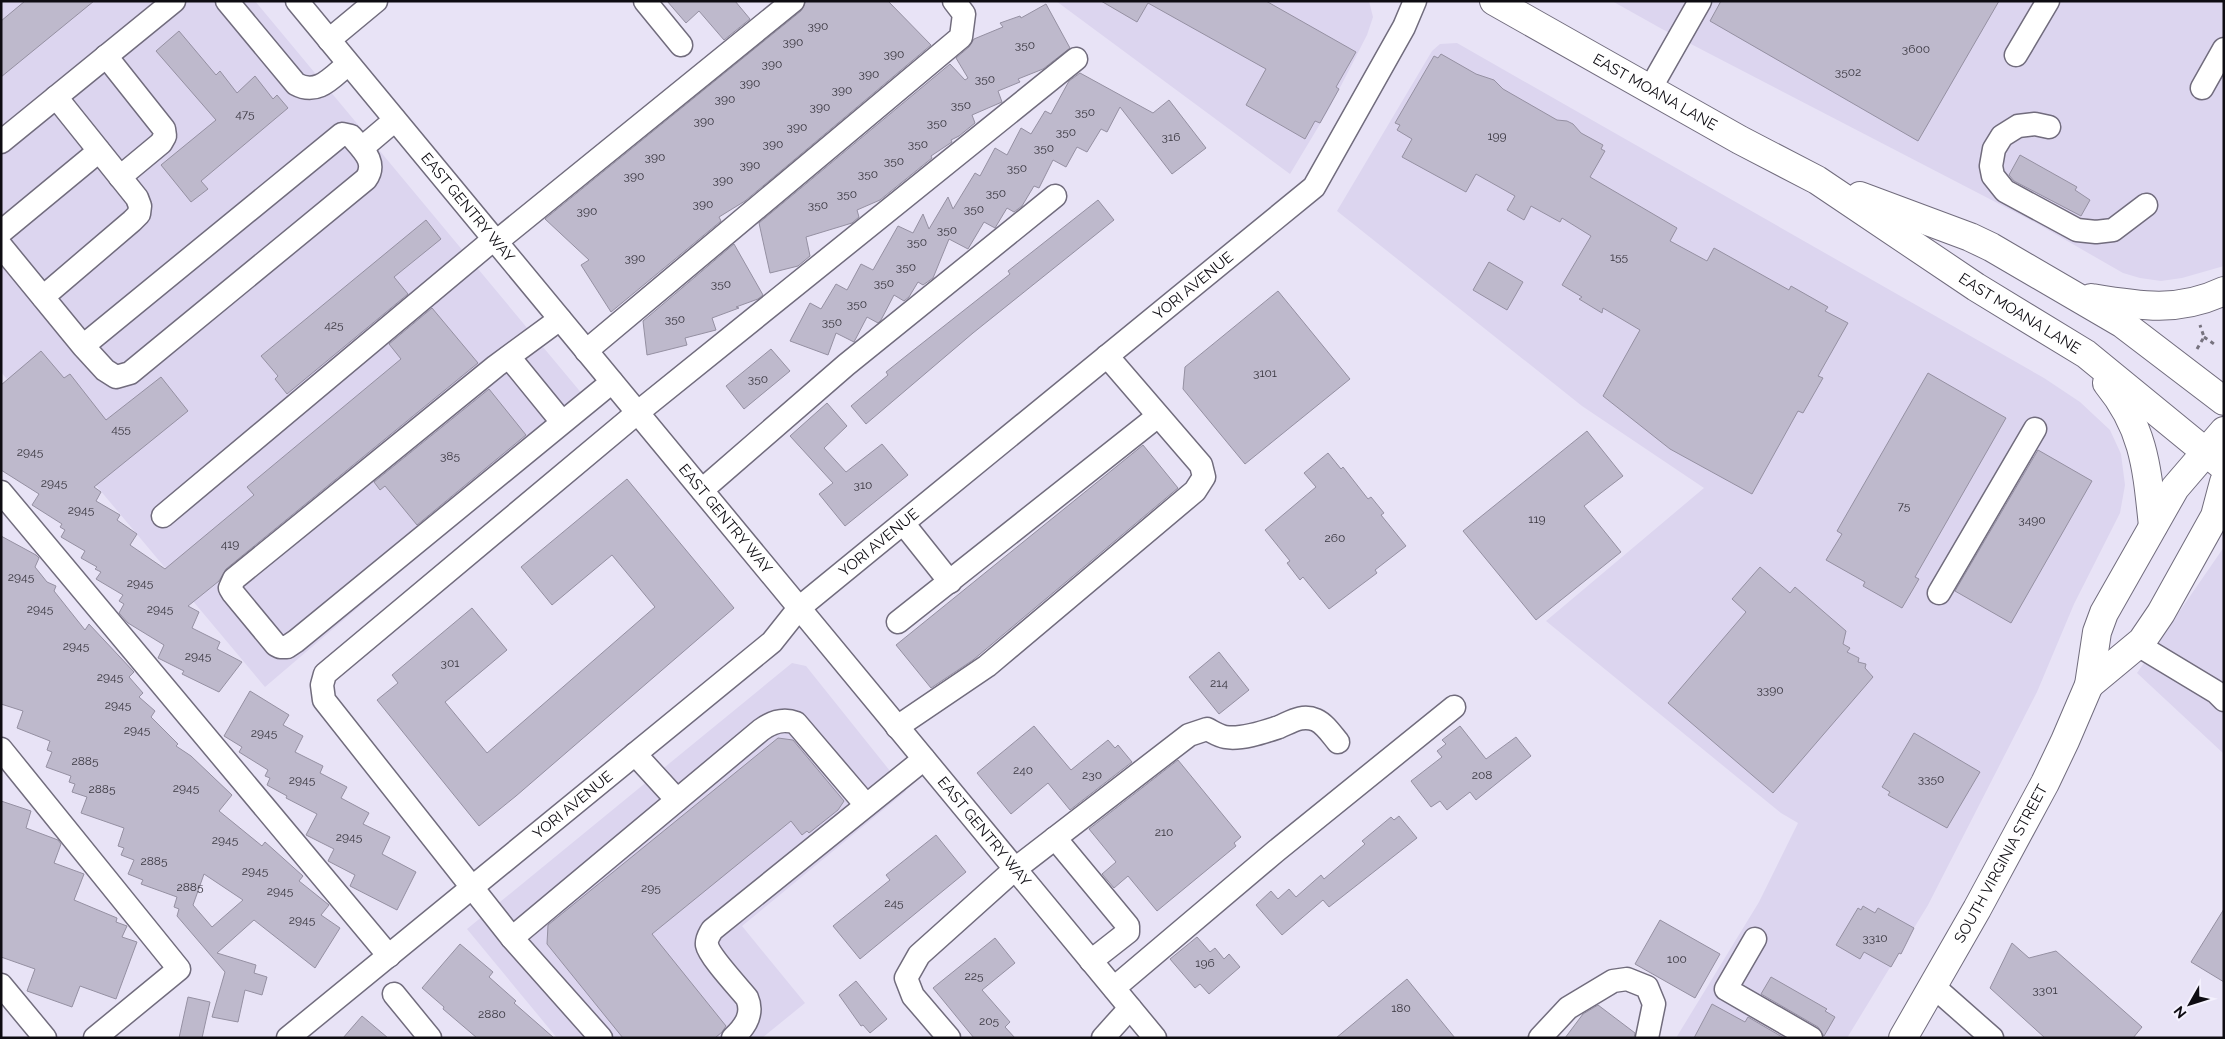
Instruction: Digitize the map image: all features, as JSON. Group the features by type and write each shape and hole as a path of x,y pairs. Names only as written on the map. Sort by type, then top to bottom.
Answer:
{"main road":[{"name":"EAST MOANA LANE","path":"1494,1 1816,180 1976,287 2079,349 2217,465"},
{"name":"EAST MOANA LANE","path":"1816,180 1970,236 2123,324 2156,347 2224,401"},
{"path":"2077,296 2142,307 2170,307 2198,302 2224,291"},
{"path":"2079,349 2114,391 2130,414 2140,438 2147,466 2154,526"},
{"name":"SOUTH VIRGINIA STREET","path":"2089,685 2138,644 2162,613 2215,516 2217,465 2224,431"},
{"name":"SOUTH VIRGINIA STREET","path":"1903,1038 2045,783 2089,685 2097,632 2104,613 2183,477 2217,465"}],"street":[{"path":"1,142 174,1"},
{"path":"227,1 296,84 305,89 318,87 348,64"},
{"name":"EAST GENTRY WAY","path":"297,1 1155,1038"},
{"path":"329,40 376,1"},
{"path":"645,1 681,45"},
{"path":"162,516 495,241 794,1"},
{"path":"586,351 960,37 964,14 954,1"},
{"name":"YORI AVENUE","path":"288,1038 772,642 799,608 1314,187 1404,27 1415,1"},
{"path":"1650,89 1700,1"},
{"path":"2016,55 2048,1"},
{"path":"2202,88 2224,50"},
{"path":"106,56 164,129 161,143 120,177"},
{"path":"601,1038 512,938 324,700 322,685 325,674 637,412 1076,59"},
{"path":"42,297 139,214 140,206 137,198 56,97"},
{"path":"362,148 395,120"},
{"path":"2049,128 2035,124 2018,126 2002,136 1994,149 1991,166 1993,176 2005,191 2077,230 2096,232 2114,230 2146,205"},
{"path":"1,246 83,346 105,370 116,377 130,373 366,179 372,171 371,162 362,148 350,136 342,134 83,346"},
{"path":"1,232 99,151"},
{"path":"702,490 846,365 1055,196"},
{"path":"560,319 509,357 234,579 230,588 276,645 280,647 287,646 296,642 612,382"},
{"path":"897,726 987,666 1195,491 1204,477 1201,465 1107,356"},
{"path":"509,357 562,422"},
{"path":"898,622 1158,416"},
{"path":"1939,594 2035,429"},
{"path":"1,492 389,956"},
{"path":"903,523 950,582"},
{"path":"2138,644 2216,692 2224,700"},
{"path":"1114,988 1454,707"},
{"path":"949,1038 913,996 906,978 920,954 1015,869 1188,734 1207,729 1224,737 1237,737 1279,726 1292,719 1306,718 1316,720 1324,726 1338,742"},
{"path":"512,938 772,722 788,720 796,723 866,806"},
{"path":"1,749 179,969 95,1038"},
{"path":"635,754 677,800"},
{"path":"733,1038 746,1023 751,1006 747,998 713,956 707,945 712,930 924,759"},
{"path":"1056,838 1128,926 1128,932 1154,954"},
{"path":"1091,961 1128,932"},
{"path":"1755,939 1726,989 1811,1038"},
{"path":"1540,1038 1568,1008 1612,981 1626,979 1647,987 1654,1004 1647,1038"},
{"path":"1,985 45,1038"},
{"path":"1933,986 1992,1038"},
{"path":"394,994 430,1038"},
{"path":"1103,1038 1130,1008"}],"path":[{"path":"2197,318 2204,337 2214,344"},
{"path":"2197,351 2204,337"}],"shaded area":[{"path":"1,1 255,1 593,407 265,687 1,372"},
{"path":"1056,1 1369,1 1373,17 1367,35 1329,109 1290,174"},
{"path":"1612,1 2224,1 2224,266 2182,278 2161,281 2123,273 2036,223 1662,29"},
{"path":"1457,43 2044,378 2080,402 2110,430 2121,454 2125,485 2120,513 2074,604 2037,692 1928,905 1847,1038 1676,1038 1759,902 1798,823 1781,813 1546,621 1704,488 1582,406 1337,211 1432,51 1440,44"},
{"path":"2224,547 2224,754 2137,673"},
{"path":"792,663 806,666 906,791 742,926 805,1003 762,1038 557,1038 467,929"}],"building":[{"path":"25,1 94,1 1,77 1,21"},
{"path":"667,1 735,1 750,19 724,40 699,11 686,23"},
{"path":"806,1 888,1 931,45 745,201 719,217 721,221 611,312 581,265 589,260 545,219 801,11"},
{"path":"1101,1 1266,1 1356,52 1336,87 1339,89 1320,123 1315,121 1305,139 1246,105 1266,69 1148,3 1137,22"},
{"path":"1721,1 1999,1 1918,141 1710,21"},
{"path":"1046,4 1070,48 1043,69 1018,79 1020,82 998,91 1002,102 972,115 975,123 931,156 932,158 880,200 857,210 859,217 852,223 806,237 810,256 798,266 770,273 759,223 950,64 965,80 968,78 956,58 969,47 974,39 1003,27 1000,23 1020,16 1021,18"},
{"path":"179,31 216,75 220,71 237,93 255,76 273,99 277,95 288,108 201,181 208,189 191,202 161,165 216,120 156,51"},
{"path":"1441,54 1476,74 1494,80 1503,89 1557,120 1573,124 1581,133 1603,145 1601,149 1605,151 1590,177 1677,228 1670,241 1707,261 1714,248 1789,290 1791,286 1828,307 1825,311 1848,323 1818,376 1823,378 1803,413 1798,411 1752,494 1670,449 1603,396 1640,330 1603,308 1602,313 1579,299 1582,297 1562,285 1591,236 1562,218 1560,222 1531,206 1524,220 1507,210 1515,196 1476,174 1466,192 1402,157 1412,139 1397,130 1400,125 1395,123 1434,56 1438,58"},
{"path":"1080,73 1153,113 1169,100 1206,148 1172,174 1120,107 1107,132 1101,129 1087,152 1077,147 1066,167 1053,160 1039,188 1034,186 1022,206 1014,212 1007,208 995,228 984,222 968,249 949,239 933,278 923,285 918,282 909,297 904,301 894,295 878,323 867,317 854,342 836,333 828,355 790,341 810,303 821,309 836,284 847,290 861,264 873,270 898,226 913,233 923,214 929,229 948,197 953,209 975,173 980,176 995,148 1007,155 1021,128 1031,134 1045,111 1051,114 1069,81"},
{"path":"2020,155 2077,187 2075,190 2090,200 2081,216 2014,181 2009,175"},
{"path":"1098,200 1114,220 973,333 866,424 851,406 888,375 886,372 1010,274 1008,271"},
{"path":"426,220 441,239 394,277 408,294 287,394 275,379 278,376 261,356"},
{"path":"734,244 763,295 758,299 736,307 739,308 712,318 716,330 685,338 687,345 647,355 643,321"},
{"path":"1489,262 1523,282 1507,310 1473,290"},
{"path":"1278,291 1350,379 1245,464 1183,389 1185,367"},
{"path":"432,308 478,363 226,569 219,581 188,606 199,612 192,628 220,642 217,649 242,662 219,692 182,674 184,671 158,658 164,645 128,623 119,613 124,604 119,601 123,595 96,579 101,572 95,569 97,567 81,558 85,551 61,537 65,530 60,527 62,524 32,505 39,494 1,470 1,385 41,351 64,378 70,374 106,420 161,377 188,411 94,487 101,492 96,501 120,515 117,520 137,534 130,545 165,569 254,495 247,487 401,359 389,344"},
{"path":"771,349 790,371 744,409 726,386"},
{"path":"1928,373 2006,418 1915,577 1919,579 1902,608 1863,586 1865,582 1826,560 1842,534 1837,531"},
{"path":"489,389 526,435 417,525 385,486 380,490 374,482"},
{"path":"827,403 847,426 824,448 846,472 882,444 908,475 845,526 819,494 833,483 790,436"},
{"path":"1587,431 1623,476 1584,506 1621,552 1536,620 1463,531"},
{"path":"1143,445 1178,488 973,660 931,688 896,645"},
{"path":"2038,450 2092,481 2011,623 1955,591"},
{"path":"1328,453 1341,469 1343,467 1368,499 1371,497 1384,513 1381,515 1406,546 1375,570 1377,573 1329,609 1303,577 1300,580 1287,563 1290,561 1265,530 1316,487 1304,473"},
{"path":"627,479 734,608 479,826 377,700 398,683 392,675 472,608 507,650 445,702 487,753 655,607 612,555 552,605 521,567"},
{"path":"1,536 39,558 35,567 47,582 56,586 54,591 85,630 89,624 134,672 129,677 143,693 139,697 155,711 151,717 178,744 176,746 191,756 232,795 219,811 262,846 265,842 303,876 299,881 329,905 321,915 340,928 315,968 254,920 217,953 256,965 254,973 267,977 262,995 245,990 238,1022 212,1017 225,972 177,916 179,909 174,907 177,897 141,884 143,880 128,874 134,860 121,855 124,848 118,846 124,828 81,813 87,797 72,792 75,784 69,782 71,776 46,767 52,752 47,750 50,741 17,728 23,711 1,704","holes":["204,874 243,900 212,927 193,905"]},
{"path":"1760,567 1790,593 1795,587 1846,631 1843,644 1850,648 1847,652 1859,658 1858,662 1866,664 1865,668 1873,677 1773,793 1668,703 1746,612 1732,599"},
{"path":"1219,652 1249,690 1219,714 1189,677"},
{"path":"250,691 289,715 283,725 303,736 295,752 323,766 320,773 347,787 341,798 369,813 363,824 390,837 382,854 416,872 397,910 350,886 355,875 328,861 334,849 306,835 317,814 286,798 287,796 267,785 270,778 265,776 268,770 239,752 242,747 224,736"},
{"path":"1034,726 1071,770 1108,740 1115,748 1118,745 1132,762 1070,810 1048,783 1011,814 977,773"},
{"path":"1460,726 1486,759 1516,737 1531,756 1476,800 1470,792 1447,810 1440,801 1431,807 1411,781 1442,757 1437,751 1446,744 1442,740"},
{"path":"1914,733 1980,772 1947,828 1888,795 1890,792 1882,787"},
{"path":"778,738 793,740 844,801 838,810 809,833 807,831 802,835 791,821 652,934 726,1026 722,1032 715,1038 623,1038 547,944 548,925"},
{"path":"1178,760 1241,837 1234,843 1236,846 1157,911 1128,876 1114,888 1102,874 1116,862 1089,829"},
{"path":"1,801 31,811 26,828 58,840 61,844 54,863 84,874 74,900 117,918 116,922 127,926 122,937 137,942 116,999 80,986 72,1007 27,991 35,969 1,957"},
{"path":"1399,816 1417,838 1329,907 1323,900 1282,935 1256,905 1271,891 1278,899 1289,889 1296,897 1321,875 1324,879 1365,844 1362,841 1391,817 1394,820"},
{"path":"936,835 966,872 860,959 833,926 890,880 886,875"},
{"path":"1863,906 1875,913 1878,908 1914,928 1901,954 1899,953 1891,967 1864,952 1860,959 1836,945 1858,908 1861,910"},
{"path":"2224,909 2224,982 2191,962"},
{"path":"1660,920 1720,954 1695,998 1635,964"},
{"path":"1197,937 1210,952 1215,948 1224,959 1229,954 1240,967 1209,994 1200,984 1195,988 1170,959"},
{"path":"995,938 1015,963 982,990 1010,1022 1005,1027 1015,1038 974,1038 933,988"},
{"path":"2012,943 2029,958 2056,951 2142,1027 2133,1038 2045,1038 1990,988"},
{"path":"460,944 493,972 489,977 516,1001 514,1003 554,1038 477,1038 422,988"},
{"path":"1771,977 1827,1009 1825,1011 1835,1017 1824,1036 1818,1027 1761,994"},
{"path":"1407,979 1455,1038 1336,1038"},
{"path":"856,981 887,1019 870,1033 863,1025 861,1026 839,995"},
{"path":"188,997 210,1002 202,1038 179,1038"},
{"path":"1712,1004 1745,1022 1748,1017 1784,1038 1694,1038"},
{"path":"1598,1005 1635,1033 1634,1038 1565,1038 1583,1014"},
{"path":"362,1016 388,1038 343,1038"}]}
